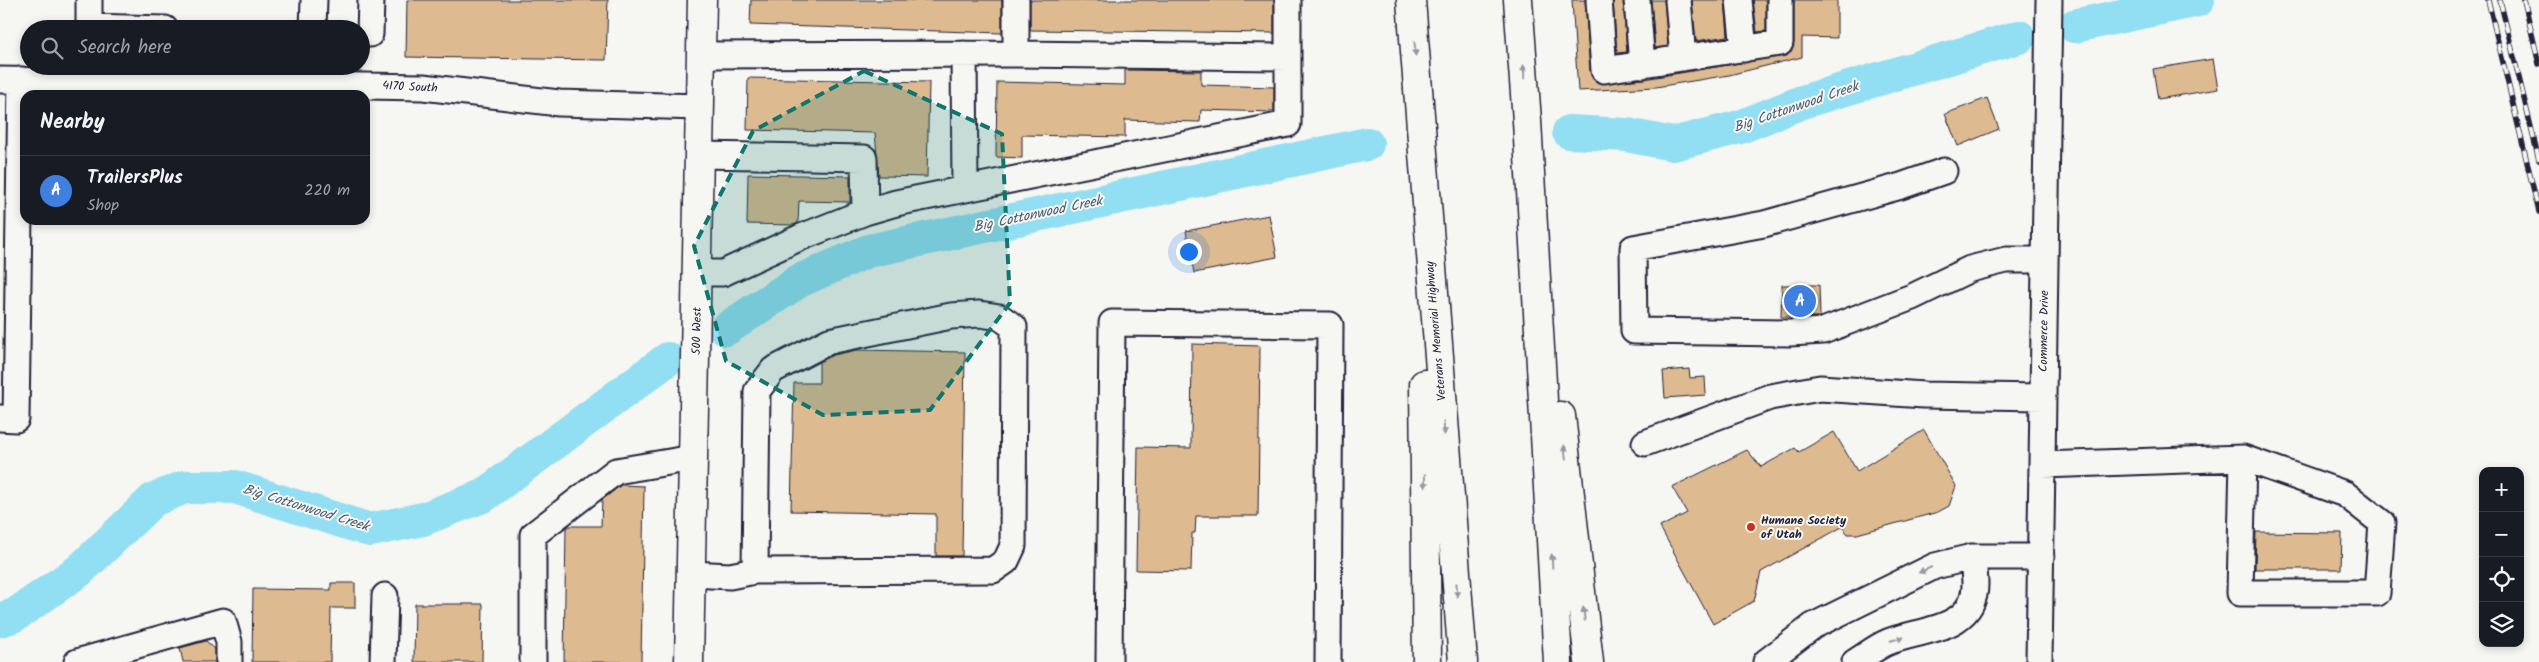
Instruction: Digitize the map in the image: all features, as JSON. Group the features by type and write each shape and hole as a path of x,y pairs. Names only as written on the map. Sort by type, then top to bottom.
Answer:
{"main road":[{"name":"500 West","path":"689,662 702,0"},
{"name":"Veterans Memorial Highway","path":"1411,0 1420,135 1463,662"},
{"path":"1518,0 1527,121 1558,662"},
{"path":"1527,121 1589,662"},
{"path":"1420,135 1428,662"}],"street":[{"path":"89,0 89,20"},
{"path":"313,20 314,0"},
{"path":"370,34 371,0"},
{"path":"1016,0 1016,54"},
{"path":"698,272 723,273 799,238 865,212 965,189 1288,124 1288,0"},
{"path":"1598,0 1604,70 1780,43 1780,0"},
{"path":"1637,0 1642,65"},
{"path":"1678,0 1683,58"},
{"path":"1739,0 1744,49"},
{"name":"Commerce Drive","path":"2039,662 2049,0"},
{"path":"964,54 965,189"},
{"path":"701,55 1016,54 1288,57"},
{"path":"0,418 16,419 10,149 11,80"},
{"name":"4170 South","path":"11,80 405,86 467,91 559,103 700,107"},
{"path":"699,155 864,158 865,212"},
{"path":"1944,172 1901,186 1764,224 1633,248 1634,330 1790,333 1823,331 1912,297 1970,269 2006,260 2045,260"},
{"path":"691,574 730,576 755,571 993,570 1006,561 1013,546 1014,327 1000,317 980,314 951,316 829,341 773,370 757,391 755,571"},
{"path":"1109,662 1112,323 1330,325 1328,662"},
{"path":"1646,443 1770,397 1820,388 1849,388 1924,395 2043,397"},
{"path":"533,662 533,535 616,471 694,458"},
{"path":"2042,465 2243,458 2345,494 2382,523 2377,593 2240,594 2243,458"},
{"path":"1855,662 1887,642 1944,626 1961,617 1972,602 1975,584 1972,557"},
{"path":"1766,662 1813,626 1935,566 1972,557 2041,557"},
{"path":"384,662 385,596"},
{"path":"77,662 224,622 229,642 229,662"}],"highlighted area":[{"path":"864,71 1002,134 1010,303 930,410 823,415 726,361 694,246 753,131"}],"building":[{"path":"407,0 608,0 606,60 406,57"},
{"path":"751,0 1002,0 1002,33 750,25"},
{"path":"1030,0 1274,0 1274,33 1030,30"},
{"path":"1572,0 1585,0 1590,71 1593,79 1599,83 1644,79 1788,55 1794,43 1794,0 1837,0 1837,38 1802,37 1802,57 1729,75 1656,87 1578,91"},
{"path":"1613,0 1623,0 1627,52 1617,53"},
{"path":"1651,0 1664,0 1668,46 1655,48"},
{"path":"1692,0 1725,0 1728,36 1696,41"},
{"path":"1753,0 1766,0 1766,31 1757,32"},
{"path":"2213,59 2218,89 2158,99 2153,69"},
{"path":"1125,70 1201,71 1201,85 1274,87 1274,112 1201,110 1200,122 1125,120 1125,137 1022,135 1022,158 996,157 997,82 1125,85"},
{"path":"748,78 929,82 927,177 879,176 875,133 747,130"},
{"path":"1987,98 1999,129 1958,146 1945,114"},
{"path":"748,174 850,176 850,202 799,201 798,223 793,225 747,224"},
{"path":"1269,215 1277,257 1194,273 1186,231"},
{"path":"1782,285 1819,285 1820,317 1781,317"},
{"path":"1192,344 1260,346 1258,516 1196,516 1195,533 1192,533 1191,571 1136,570 1138,447 1191,448"},
{"path":"857,350 965,352 962,556 936,556 936,514 791,511 794,383 819,383 819,362 834,355"},
{"path":"1689,369 1690,378 1705,377 1706,395 1665,398 1663,371"},
{"name":"Humane Society of Utah","path":"1924,430 1956,486 1949,506 1938,512 1857,534 1848,534 1842,527 1761,572 1754,601 1713,624 1660,527 1687,513 1672,487 1747,450 1761,467 1795,448 1799,452 1834,432 1857,471"},
{"path":"621,485 644,486 641,662 564,662 566,528 569,526 601,526 602,500"},
{"path":"2256,532 2342,533 2341,569 2255,569"},
{"path":"331,583 355,583 355,608 331,608 330,662 252,662 253,589 331,590"},
{"path":"415,604 483,604 482,662 414,662"},
{"path":"206,641 215,649 215,662 183,662 180,648"}],"waterway":[{"name":"Big Cottonwood Creek","path":"2074,26 2198,0"},
{"name":"Big Cottonwood Creek","path":"1569,132 1627,135 1673,144 1740,127 1802,102 2019,37"},
{"name":"Big Cottonwood Creek","path":"726,329 799,281 868,251 1367,144"},
{"name":"Big Cottonwood Creek","path":"0,620 15,615 80,570 153,500 185,487 235,487 370,530 423,519 483,496 668,359"}],"railway":[{"path":"2488,0 2539,212"},
{"path":"2500,0 2539,160"},
{"path":"2524,0 2539,64"}],"place":[{"name":"TrailersPlus","path":"1800,301"},
{"name":"Humane Society of Utah","path":"1751,527"}]}
